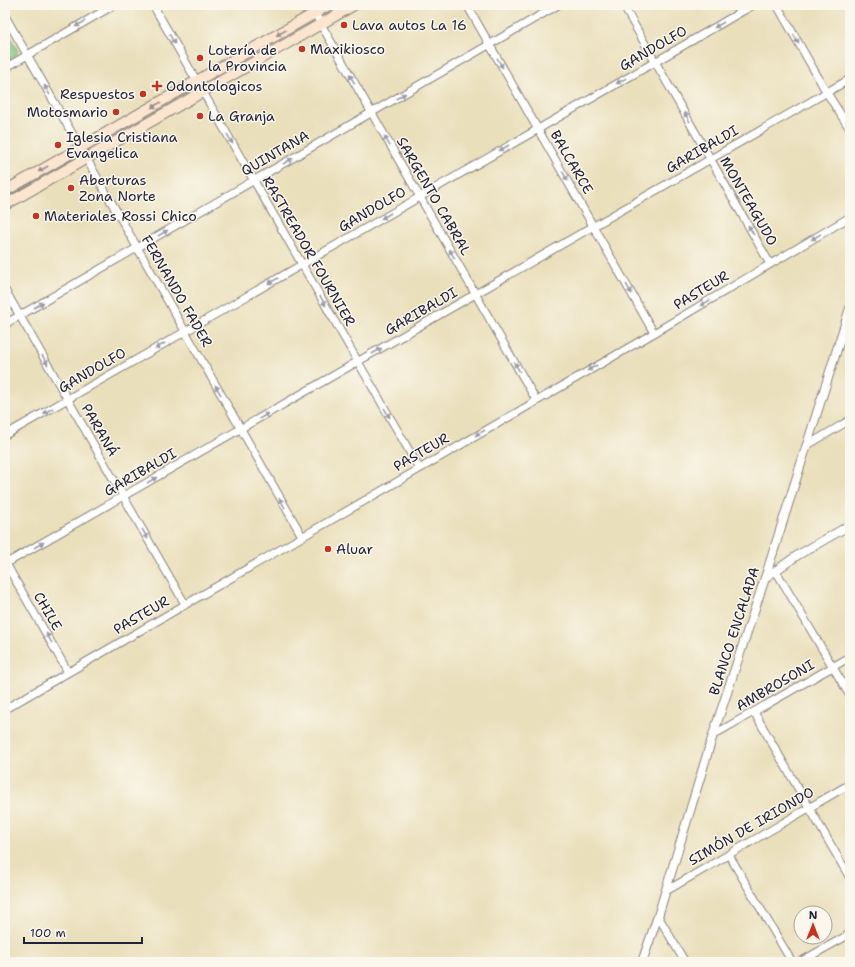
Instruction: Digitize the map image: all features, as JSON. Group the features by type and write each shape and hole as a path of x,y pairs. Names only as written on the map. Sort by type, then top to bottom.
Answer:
{"main road":[{"path":"5,191 196,81 312,9 329,5"},
{"path":"5,205 354,5"}],"street":[{"path":"5,68 114,5"},
{"name":"RASTREADOR FOURNIER","path":"153,5 419,468"},
{"name":"BALCARCE","path":"467,5 654,333"},
{"name":"QUINTANA","path":"5,324 558,5"},
{"name":"MONTEAGUDO","path":"623,5 770,264"},
{"name":"GANDOLFO","path":"5,435 753,5"},
{"path":"777,5 827,93 850,129"},
{"name":"SARGENTO CABRAL","path":"312,9 536,400"},
{"name":"FERNANDO FADER","path":"5,16 302,536"},
{"name":"GARIBALDI","path":"5,563 850,79"},
{"name":"PASTEUR","path":"5,709 654,333 850,217"},
{"name":"PARANÁ","path":"5,290 185,604"},
{"name":"BLANCO ENCALADA","path":"642,962 666,891 713,735 848,319 850,308"},
{"path":"806,446 850,420"},
{"path":"765,578 798,555 850,525"},
{"name":"CHILE","path":"5,563 68,672"},
{"path":"776,571 850,696"},
{"name":"AMBROSONI","path":"713,735 850,657"},
{"path":"754,712 808,808 850,878"},
{"name":"SIMÓN DE IRIONDO","path":"666,891 850,784"},
{"path":"729,854 792,962"},
{"path":"658,916 685,962"},
{"path":"800,962 850,934"}],"green space":[{"path":"5,27 18,51 16,56 5,62"}],"place":[{"name":"Lava autos La 16","path":"344,25"},
{"name":"Maxikiosco","path":"302,49"},
{"name":"Lotería de la Provincia","path":"200,58"},
{"name":"Odontologicos","path":"157,86"},
{"name":"Respuestos","path":"143,94"},
{"name":"Motosmario","path":"116,112"},
{"name":"La Granja","path":"200,116"},
{"name":"Iglesia Cristiana Evangelica","path":"58,145"},
{"name":"Aberturas Zona Norte","path":"71,188"},
{"name":"Materiales Rossi Chico","path":"36,216"},
{"name":"Aluar","path":"328,549"}]}
